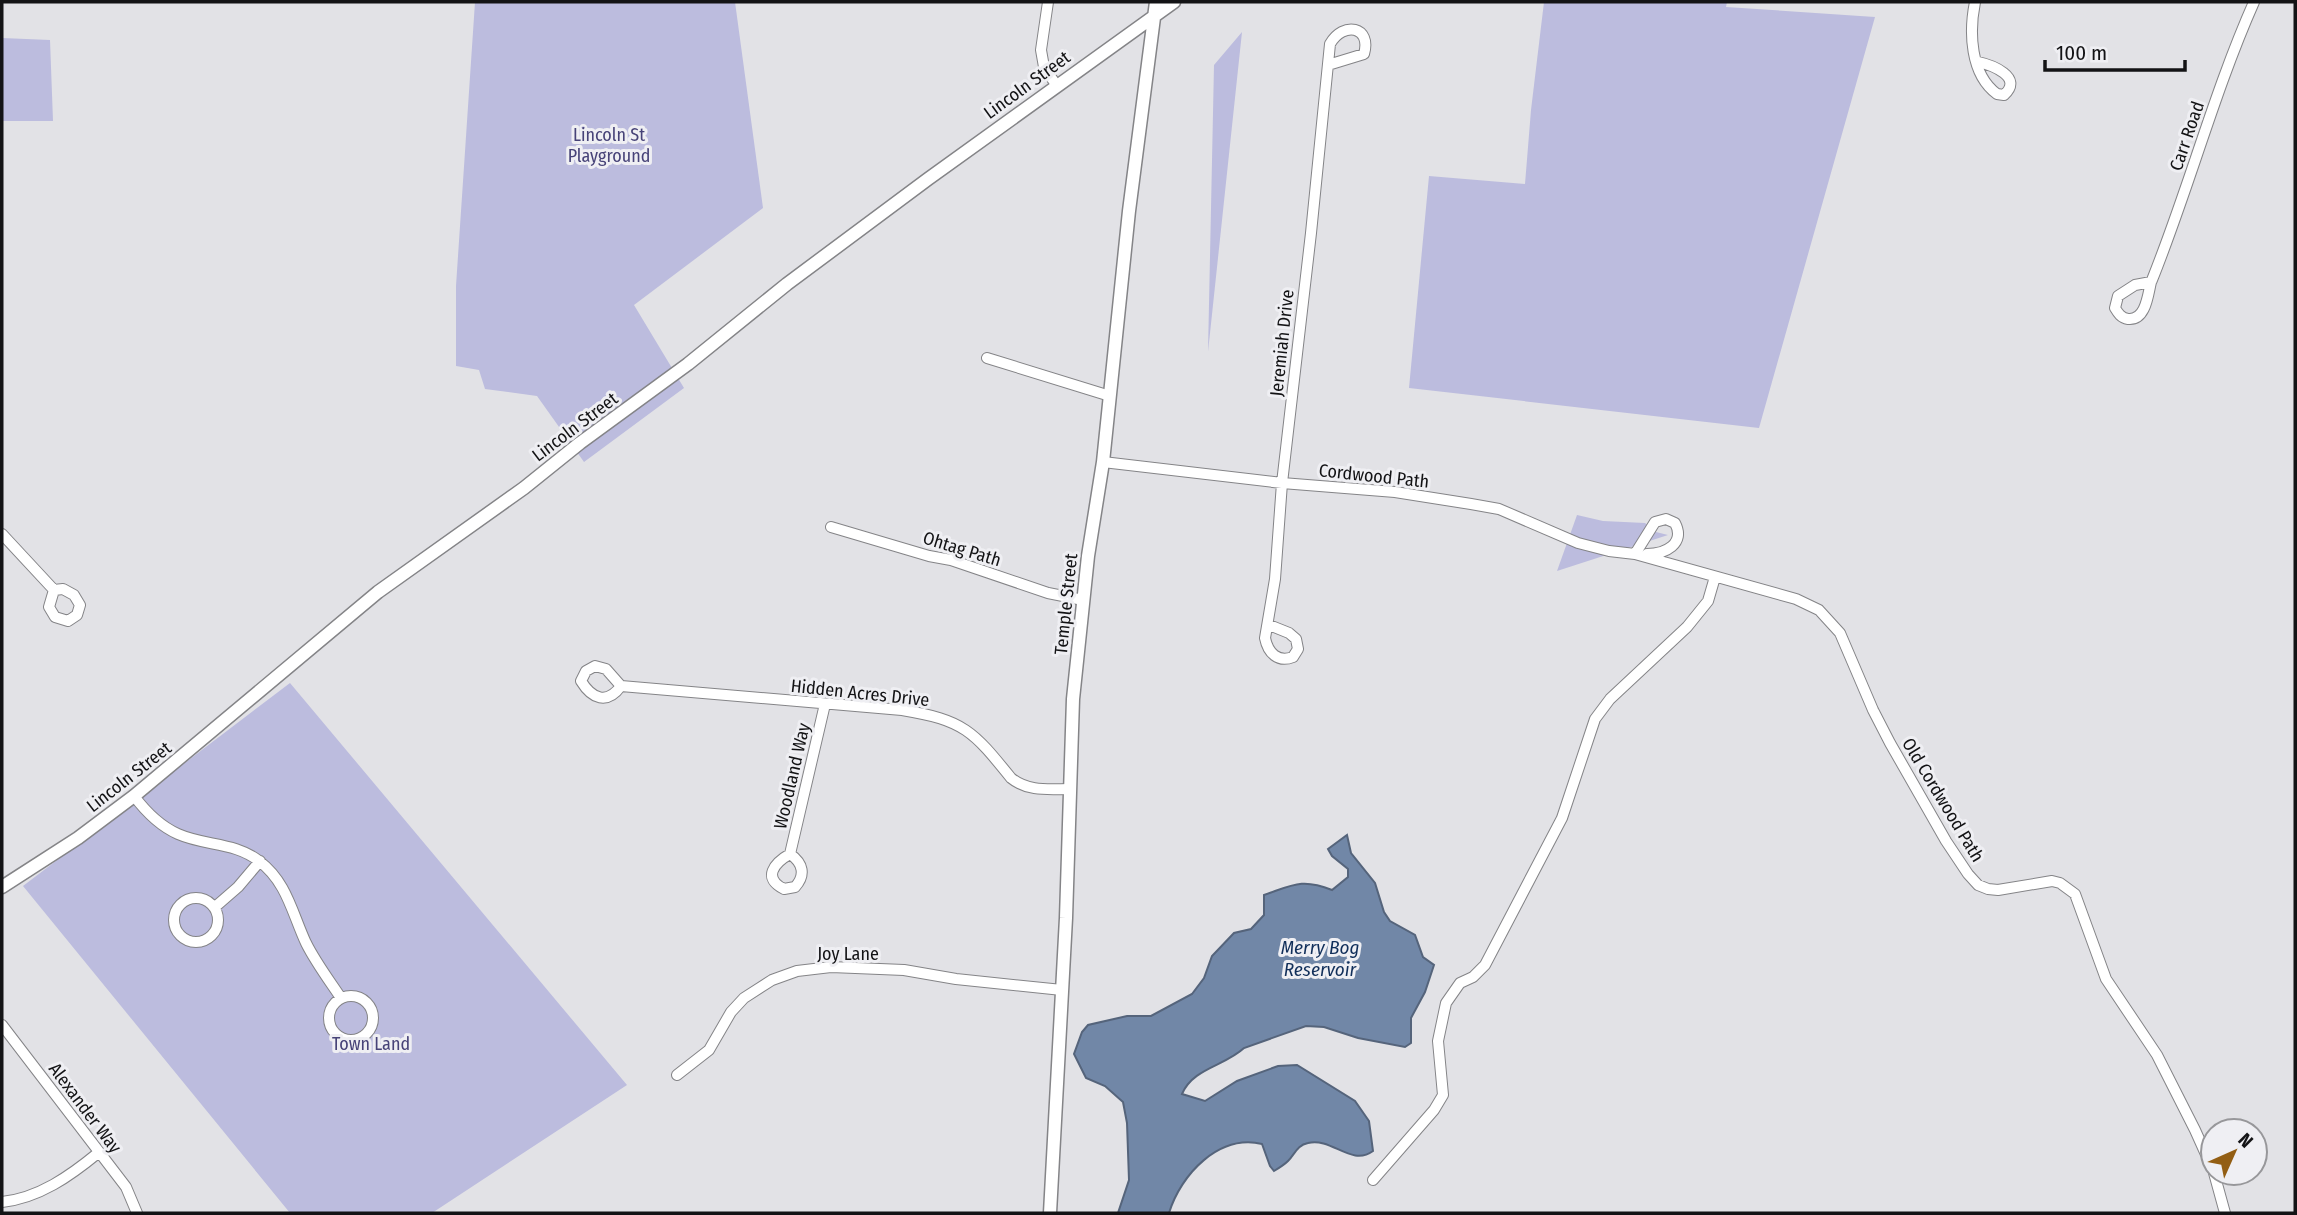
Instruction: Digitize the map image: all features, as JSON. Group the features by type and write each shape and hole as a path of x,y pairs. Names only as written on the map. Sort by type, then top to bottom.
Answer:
{"main road":[{"name":"Lincoln Street","path":"2,887 78,838 134,796 378,592 524,488 580,443 688,364 808,268 1057,86 1156,8 1174,2"},
{"name":"Temple Street","path":"1050,1213 1073,699 1110,396 1129,211 1156,8"}],"street":[{"path":"1048,2 1041,50 1044,67 1057,86"},
{"path":"1975,2 1971,37 1978,62"},
{"name":"Carr Road","path":"2151,282 2173,229 2231,55 2254,2"},
{"name":"Jeremiah Drive","path":"1269,625 1328,65"},
{"path":"988,358 1110,396"},
{"name":"Cordwood Path","path":"1102,462 1282,483 1395,492 1471,503 1499,509 1578,543 1635,554 1656,554 1675,545 1679,536 1675,523 1666,519 1655,522 1635,554"},
{"name":"Ohtag Path","path":"831,527 951,560 1048,593 1083,600"},
{"path":"2,534 54,590"},
{"name":"Old Cordwood Path","path":"1635,554 1805,603 1819,610 1836,627 1890,743 1961,865 1979,885 1987,889 1998,890 2052,881 2060,883 2075,894 2106,979 2157,1055 2199,1138"},
{"path":"1373,1180 1434,1110 1443,1095 1438,1041 1446,1003 1460,983 1473,977 1485,965 1562,818 1595,719 1609,699 1687,627 1708,601 1715,577"},
{"name":"Hidden Acres Drive","path":"621,686 902,710 942,718 971,732 1019,784 1042,790 1070,789"},
{"name":"Woodland Way","path":"790,854 825,704"},
{"path":"134,796 155,820 180,835 237,848 260,861 274,873 283,886 316,960 341,998"},
{"path":"215,907 238,887 260,861"},
{"path":"203,898 215,907 219,922 212,936 198,942 190,942 178,933 173,920 174,913 183,901 203,898"},
{"name":"Joy Lane","path":"677,1075 709,1050 731,1012 744,998 772,980 797,971 831,967 904,970 956,979 1062,990"},
{"path":"359,996 370,1005 373,1013 372,1028 361,1038 346,1040 338,1037 330,1025 330,1011 333,1004 341,998 359,996"},
{"name":"Alexander Way","path":"2,1025 126,1187 137,1213"},
{"path":"2,1202 22,1200 72,1175 98,1153"},
{"name":"Old Cordwood Path","path":"2217,1187 2225,1213"}],"green space":[{"name":"Lincoln St Playground","path":"475,2 735,2 763,208 634,305 684,388 584,462 537,396 485,389 479,370 456,366 456,286"},
{"path":"1544,2 1727,2 1726,7 1875,17 1759,428 1409,388 1429,176 1525,184"},
{"path":"1242,32 1208,352 1214,65"},
{"path":"2,38 50,40 53,121 2,121"},
{"path":"1577,515 1603,521 1645,523 1656,532 1668,535 1557,571"},
{"name":"Town Land","path":"290,683 627,1085 432,1213 290,1213 23,886"}],"water":[{"name":"Merry Bog Reservoir","path":"1347,835 1351,853 1375,883 1384,912 1390,921 1415,935 1423,957 1434,965 1425,992 1411,1018 1411,1043 1405,1047 1358,1038 1324,1027 1306,1026 1244,1048 1194,1078 1182,1094 1205,1101 1237,1081 1278,1066 1297,1065 1355,1101 1369,1121 1373,1151 1357,1156 1325,1144 1308,1143 1274,1171 1262,1144 1246,1142 1231,1145 1217,1151 1192,1171 1169,1213 1118,1213 1129,1180 1127,1123 1123,1102 1105,1086 1086,1078 1074,1054 1082,1032 1088,1025 1127,1016 1151,1016 1192,994 1204,978 1212,956 1234,933 1251,929 1264,915 1264,895 1305,884 1332,890 1348,877 1348,869 1332,856 1328,849"}]}
